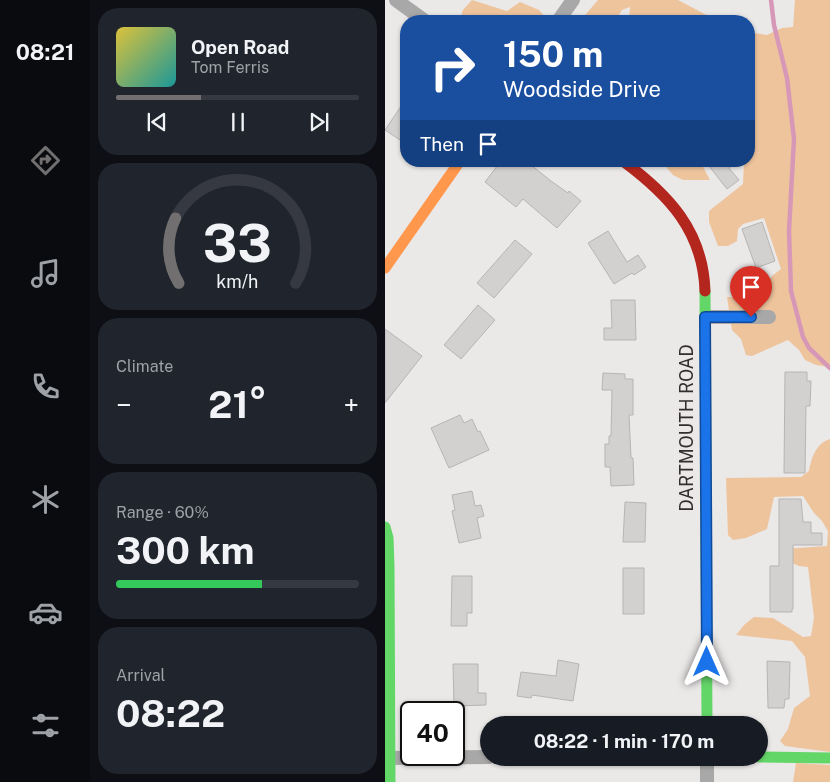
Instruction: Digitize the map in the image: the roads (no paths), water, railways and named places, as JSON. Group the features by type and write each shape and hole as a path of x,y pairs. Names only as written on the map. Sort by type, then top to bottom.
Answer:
{"street":[{"path":"396,0 417,15"},
{"path":"562,15 573,0"},
{"path":"385,268 456,167"},
{"name":"DARTMOUTH ROAD","path":"631,167 663,194 682,216 697,247 703,266 705,317 707,716"},
{"path":"705,317 769,317"},
{"path":"385,526 388,538 389,566 390,782"},
{"path":"390,758 480,757"},
{"path":"768,757 830,758"},
{"path":"707,766 707,782"}],"waterway":[{"path":"771,0 774,25 787,78 794,139 789,231 791,291 803,337 809,348 830,368"}]}
